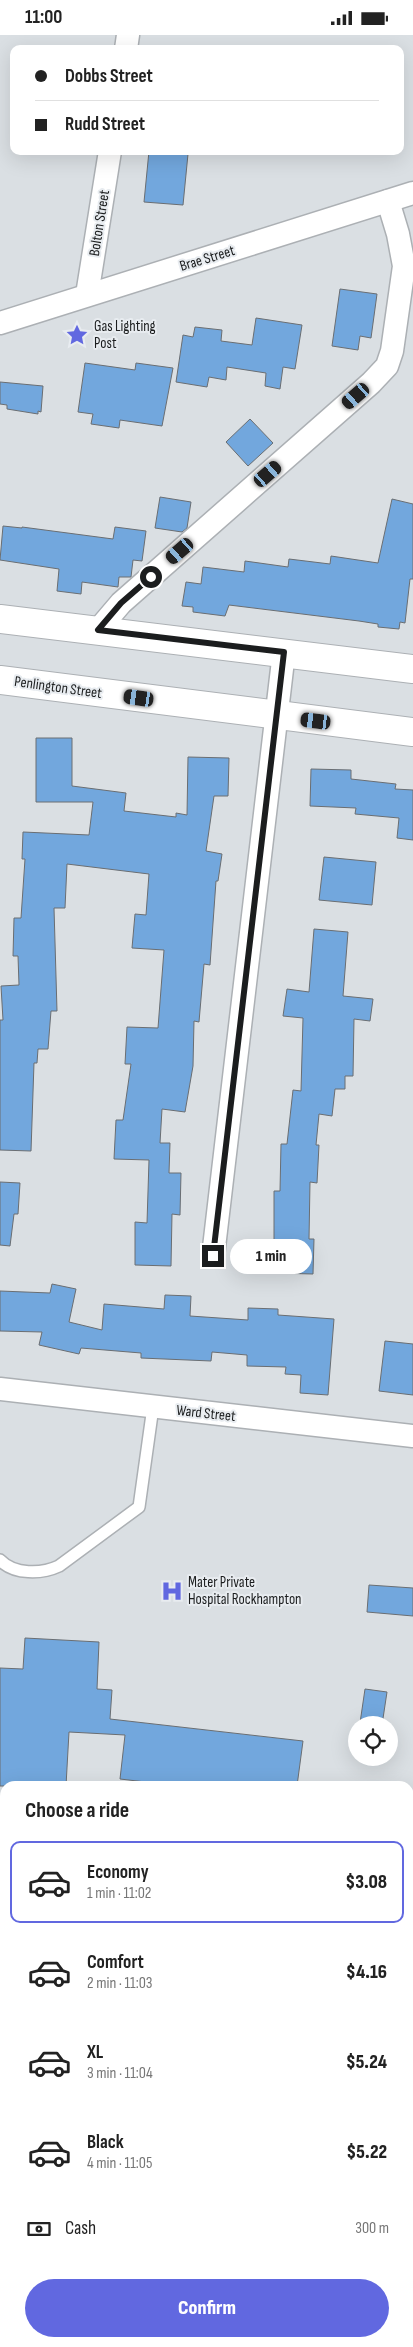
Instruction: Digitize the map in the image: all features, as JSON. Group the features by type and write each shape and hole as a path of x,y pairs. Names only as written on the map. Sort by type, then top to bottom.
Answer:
{"street":[{"name":"Bolton Street","path":"87,295 109,155"},
{"name":"Brae Street","path":"0,323 413,193"},
{"path":"98,630 121,603 371,383 387,366 392,351 404,266 398,234 388,201"},
{"path":"0,619 413,669"},
{"path":"213,1256 284,652"},
{"name":"Penlington Street","path":"0,680 413,732"},
{"name":"Ward Street","path":"0,1389 413,1437"}],"lane":[{"path":"0,1560 12,1568 47,1571 58,1566 139,1507 153,1407"}],"building":[{"path":"149,155 188,155 183,205 144,202"},
{"path":"340,289 377,294 371,338 360,336 358,350 332,346"},
{"path":"256,318 302,325 295,369 283,367 280,389 265,386 266,373 227,367 226,380 209,377 207,387 176,382 183,335 193,337 195,327 222,330 221,341 252,345"},
{"path":"85,363 135,370 136,363 173,368 162,426 120,420 119,428 91,424 93,414 78,412"},
{"path":"0,382 43,386 41,412 38,411 38,414 7,409 7,405 0,404"},
{"path":"250,419 273,443 248,466 226,442"},
{"path":"160,497 191,502 187,528 182,532 155,528"},
{"path":"392,499 413,504 413,579 410,579 405,623 400,622 399,629 378,627 378,624 359,621 229,605 225,616 193,612 193,607 182,606 186,582 201,584 203,567 244,572 245,561 288,567 289,559 330,564 331,556 378,563"},
{"path":"3,526 113,539 115,527 146,531 142,561 133,560 131,577 119,577 118,587 82,582 81,594 57,591 59,569 0,560"},
{"path":"36,738 72,738 72,786 126,793 124,811 176,817 176,813 187,815 188,757 229,758 228,796 214,796 206,851 222,854 218,881 216,881 210,965 204,964 199,1022 194,1021 193,1066 185,1112 162,1109 160,1143 170,1143 169,1173 181,1173 180,1215 172,1214 171,1266 135,1265 135,1222 147,1223 149,1160 114,1159 116,1120 123,1120 131,1064 125,1064 127,1027 158,1028 164,950 132,948 135,914 146,915 149,874 67,864 65,908 54,908 57,1011 51,1011 48,1049 38,1049 37,1063 34,1063 31,1151 0,1150 0,1020 3,1020 1,986 19,985 18,956 13,956 14,918 21,918 25,859 22,859 23,832 89,835 93,802 36,802"},
{"path":"311,769 351,770 351,779 396,784 395,789 413,790 413,840 397,838 399,818 355,814 356,808 310,806"},
{"path":"324,857 376,862 372,905 319,900"},
{"path":"314,929 348,932 343,996 373,999 370,1021 354,1019 353,1076 345,1076 345,1089 335,1089 332,1116 319,1114 316,1145 319,1145 317,1183 310,1182 309,1239 314,1239 313,1274 274,1273 274,1191 280,1191 281,1144 287,1144 293,1090 301,1091 303,1018 283,1016 287,989 309,992"},
{"path":"0,1182 20,1183 18,1214 14,1214 10,1246 0,1245"},
{"path":"52,1284 76,1289 69,1322 102,1330 104,1304 164,1309 165,1295 191,1296 190,1316 248,1320 248,1308 278,1309 278,1315 334,1319 328,1395 300,1393 301,1375 285,1374 286,1367 247,1366 247,1355 212,1352 211,1361 141,1358 141,1353 81,1348 79,1354 39,1345 42,1332 0,1331 0,1291 50,1293"},
{"path":"385,1341 413,1344 413,1395 379,1391"},
{"path":"369,1585 413,1588 413,1616 367,1612"},
{"path":"25,1638 99,1642 97,1689 112,1690 110,1719 303,1741 298,1781 137,1781 120,1779 125,1735 69,1732 66,1781 0,1781 0,1668 23,1669"},
{"path":"365,1689 387,1692 383,1716 361,1716"}],"place":[{"name":"Gas Lighting Post","path":"77,335"},
{"name":"Mater Private Hospital Rockhampton","path":"172,1591"}],"route":[{"path":"151,577 121,603 98,630 284,652 213,1256"}]}
